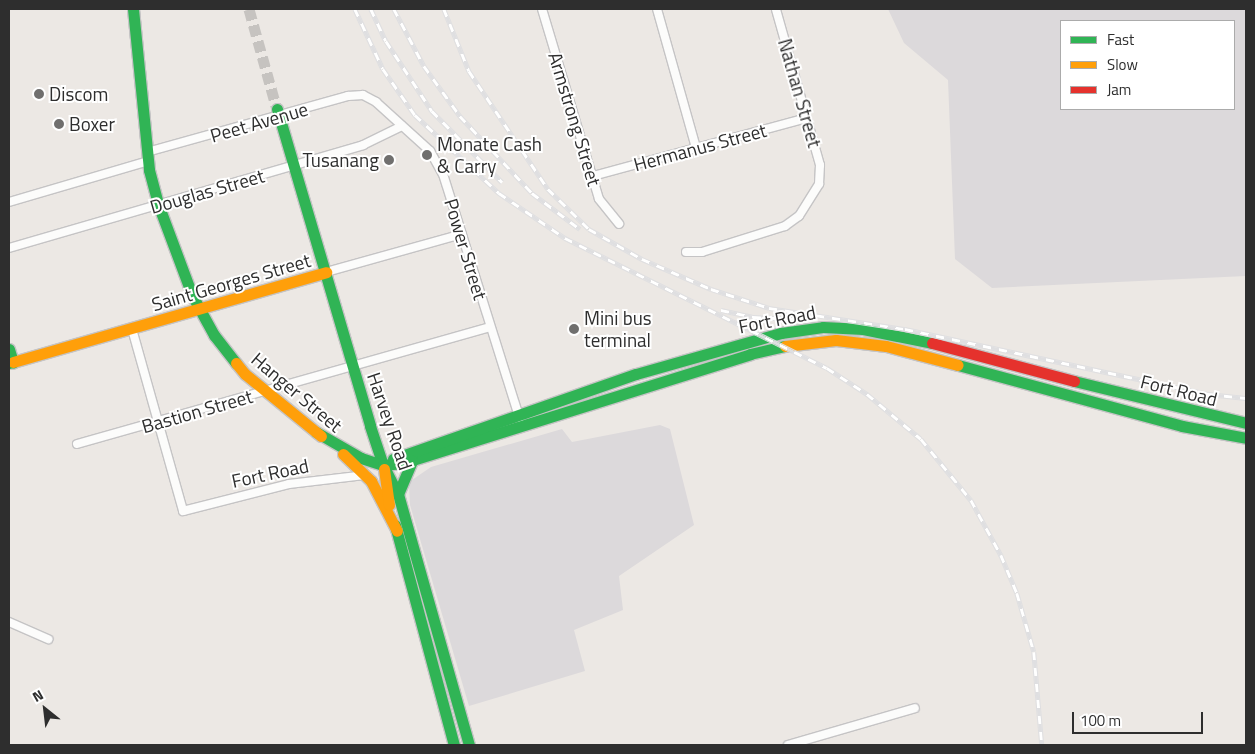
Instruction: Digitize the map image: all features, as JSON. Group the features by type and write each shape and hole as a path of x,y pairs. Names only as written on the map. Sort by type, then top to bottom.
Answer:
{"main road":[{"name":"Hanger Street","path":"133,9 148,157 158,204 199,310 230,357 264,392 316,432 366,475 397,531"},
{"name":"Harvey Road","path":"278,112 370,426 383,465 398,494 469,745"},
{"name":"Saint Georges Street","path":"11,363 326,272"},
{"name":"Fort Road","path":"316,432 361,458 383,465 412,461 520,419 728,347 781,333 823,327 863,330 930,342 1208,416 1246,423"},
{"name":"Fort Road","path":"383,465 397,457 520,419 758,352 808,341 836,340 886,346 1203,431 1246,438"},
{"path":"9,349 11,363"},
{"path":"1203,431 1208,416"},
{"path":"370,426 384,447 397,457"},
{"path":"398,494 412,461"},
{"path":"383,465 387,495 454,745"}],"street":[{"name":"Armstrong Street","path":"542,9 603,206 619,224"},
{"path":"657,9 696,148"},
{"name":"Nathan Street","path":"686,252 702,252 785,226 798,216 821,177 776,9"},
{"name":"Peet Avenue","path":"9,202 278,112 348,96 370,98"},
{"name":"Power Street","path":"370,98 426,146 438,162 520,419"},
{"name":"Hermanus Street","path":"593,176 806,118"},
{"name":"Douglas Street","path":"9,248 363,145 402,126"},
{"name":"Saint Georges Street","path":"326,272 462,234"},
{"name":"Bastion Street","path":"77,444 490,327"},
{"path":"132,328 159,421"},
{"name":"Fort Road","path":"159,421 183,512 289,484 366,475"},
{"path":"9,622 48,639"},
{"path":"788,745 915,708"}],"shaded area":[{"path":"888,9 1246,9 1246,276 992,288 955,259 948,80 904,43"},
{"path":"660,425 670,429 694,525 619,576 623,610 574,630 585,671 469,706 410,505 409,482 431,467 562,429 572,442"}],"tunnel":[{"path":"249,9 277,109"}],"railway":[{"path":"355,9 383,69 415,115 499,193 565,238 827,368 867,394 921,439 971,500 1001,555 1017,593 1034,652 1042,745"},
{"path":"371,9 386,41 432,111 502,182"},
{"path":"394,9 424,66 460,116 532,193 580,229"},
{"path":"444,9 469,71 548,189 589,229 642,259 711,289 769,308 905,329 1208,394 1246,398"},
{"path":"721,310 753,317 798,319"}],"traffic: fast":[{"path":"133,9 149,170 158,204 192,295 214,335 236,363"},
{"path":"277,109 370,426 383,465 398,494 469,745"},
{"path":"393,459 636,374 781,333 823,327 863,329 932,343"},
{"path":"316,432 361,458 383,465 403,463 750,354 785,346"},
{"path":"9,349 13,362 9,363"},
{"path":"958,365 1182,426 1246,438"},
{"path":"1074,381 1246,423"},
{"path":"398,494 412,461"},
{"path":"395,525 454,745"}],"traffic: slow":[{"path":"13,362 326,272"},
{"path":"785,346 836,340 886,346 958,365"},
{"path":"236,363 245,374 321,436"},
{"path":"343,454 371,481 397,531"},
{"path":"384,469 389,505"}],"traffic: jam":[{"path":"932,343 1074,381"}],"place":[{"name":"Discom","path":"39,94"},
{"name":"Boxer","path":"59,124"},
{"name":"Monate Cash & Carry","path":"427,155"},
{"name":"Tusanang","path":"389,160"},
{"name":"Mini bus terminal","path":"574,329"}]}
